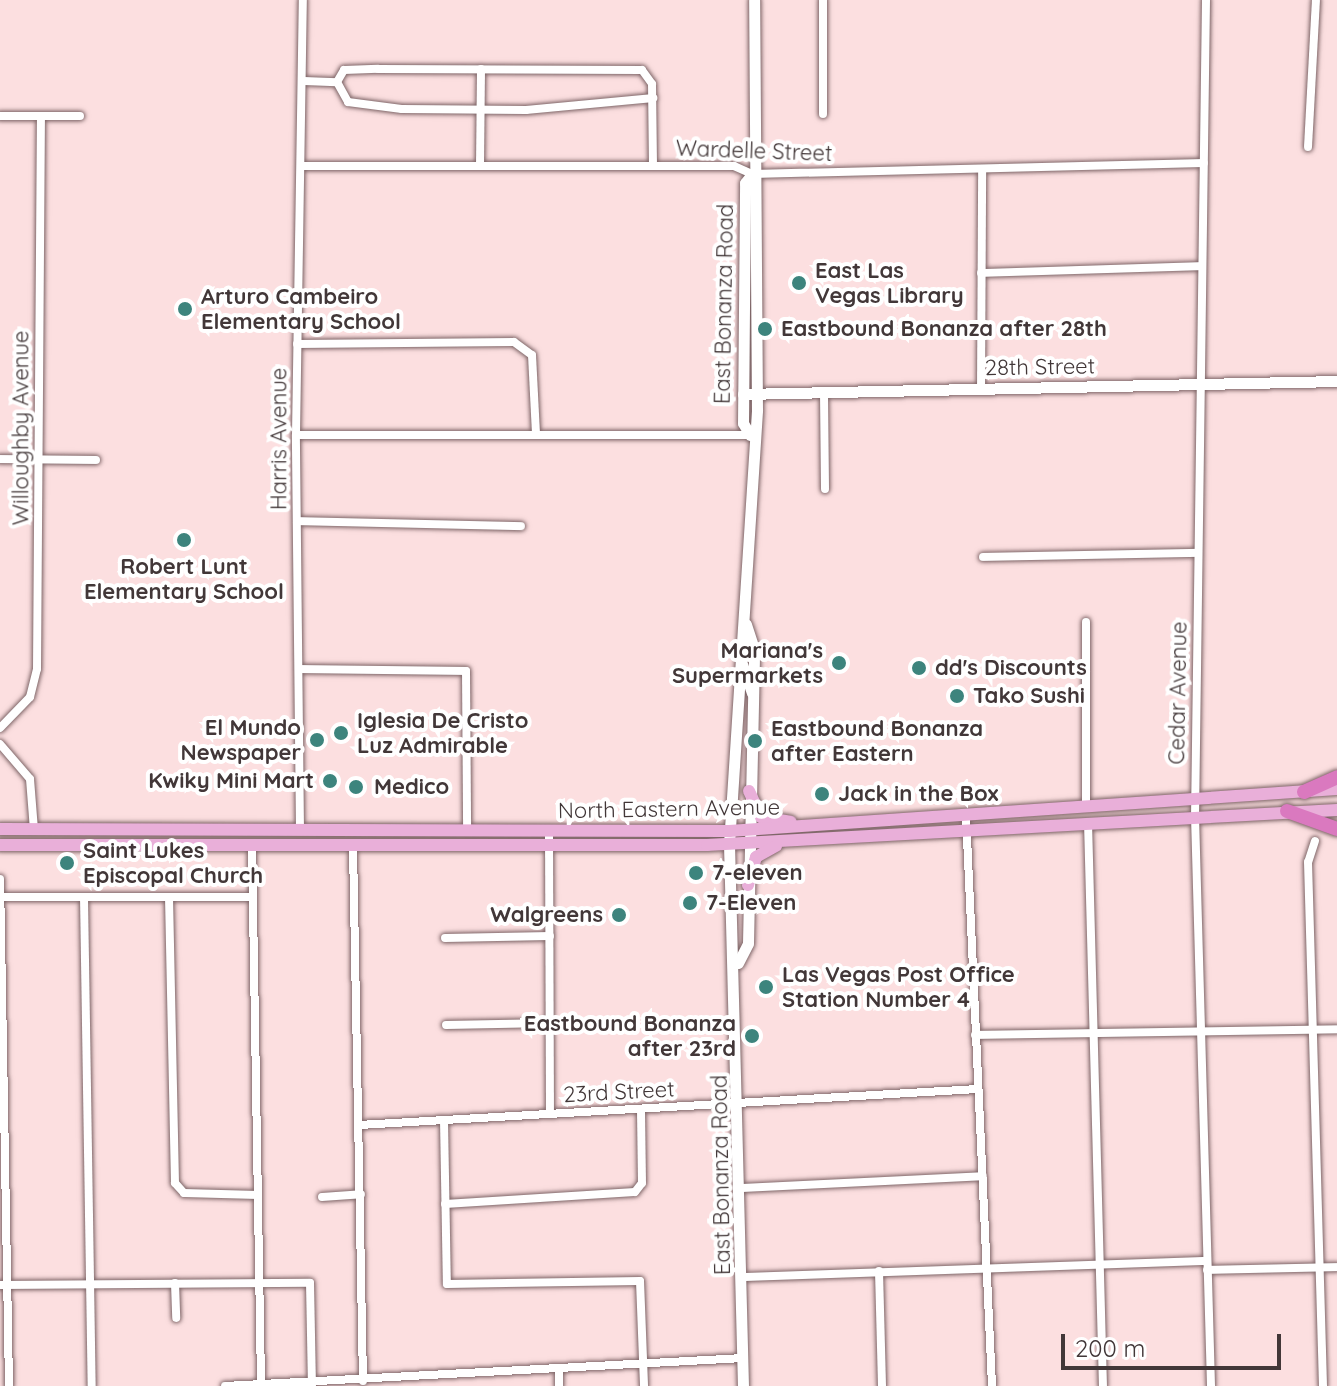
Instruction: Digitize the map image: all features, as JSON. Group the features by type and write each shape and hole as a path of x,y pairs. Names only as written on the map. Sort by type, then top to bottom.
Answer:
{"highway":[{"path":"1304,792 1337,777"},
{"path":"1287,811 1337,829"}],"main road":[{"name":"East Bonanza Road","path":"738,963 748,943 752,693 746,623 750,435 758,394 759,184 752,174 754,0"},
{"name":"East Bonanza Road","path":"750,435 743,394 745,183 752,174"},
{"name":"28th Street","path":"743,394 1337,381"},
{"name":"East Bonanza Road","path":"743,1386 738,963 730,944 729,838 738,649 746,623"},
{"path":"738,649 752,693"},
{"name":"North Eastern Avenue","path":"0,845 549,845 729,838 810,826 1337,789"},
{"path":"749,791 761,817 810,826"},
{"name":"North Eastern Avenue","path":"748,837 785,842 1088,822 1337,810"},
{"path":"883,836 925,818"},
{"name":"North Eastern Avenue","path":"0,829 549,830 729,838"},
{"path":"0,839 34,830"},
{"path":"227,846 240,837 290,837 300,830"},
{"path":"353,846 421,830"},
{"path":"748,885 756,857 785,842"}],"street":[{"name":"Harris Avenue","path":"300,830 296,435 303,0"},
{"path":"823,0 823,114"},
{"name":"Cedar Avenue","path":"1206,0 1195,816 1211,1386"},
{"path":"1308,147 1316,0"},
{"path":"480,166 481,69"},
{"path":"337,82 344,70 642,70 651,74 653,166"},
{"path":"304,81 337,82"},
{"path":"337,82 348,102 480,111 653,98"},
{"path":"0,116 80,116"},
{"name":"Willoughby Avenue","path":"0,728 30,697 37,669 41,116"},
{"name":"Wardelle Street","path":"302,166 734,166 752,174 1204,163"},
{"path":"981,389 982,170"},
{"path":"981,273 1201,266"},
{"path":"297,344 514,342 532,355 536,435"},
{"path":"824,393 825,489"},
{"path":"296,435 750,435"},
{"path":"0,459 96,460"},
{"path":"297,521 521,526"},
{"path":"983,557 1198,553"},
{"path":"1086,622 1086,806"},
{"path":"300,669 466,671 467,831"},
{"path":"0,744 30,779 34,830"},
{"path":"966,815 977,1089 989,1267 992,1386"},
{"path":"1088,822 1091,1033 1103,1386"},
{"path":"549,830 550,1114"},
{"path":"1315,841 1308,862 1323,1386"},
{"path":"252,846 261,1384"},
{"path":"353,846 363,1381"},
{"path":"0,879 4,1285 9,1386"},
{"path":"0,897 252,897"},
{"path":"84,897 92,1386"},
{"path":"169,897 178,1190 258,1195"},
{"path":"445,938 550,936"},
{"path":"446,1025 550,1023"},
{"path":"975,1035 1337,1029"},
{"name":"23rd Street","path":"359,1125 977,1089"},
{"path":"445,1204 639,1189 641,1109"},
{"path":"444,1120 445,1204 451,1288 640,1281 644,1386"},
{"path":"741,1188 983,1176"},
{"path":"322,1197 361,1194"},
{"path":"742,1277 1099,1263 1337,1267"},
{"path":"879,1271 882,1386"},
{"path":"175,1283 176,1318"},
{"path":"4,1285 310,1283 312,1385"},
{"path":"225,1386 312,1385 743,1358"},
{"path":"559,1369 559,1386"}],"place":[{"name":"East Las Vegas Library","path":"799,283"},
{"name":"Arturo Cambeiro Elementary School","path":"185,309"},
{"name":"Eastbound Bonanza after 28th","path":"765,329"},
{"name":"Robert Lunt Elementary School","path":"184,540"},
{"name":"Mariana's Supermarkets","path":"839,663"},
{"name":"dd's Discounts","path":"919,668"},
{"name":"Tako Sushi","path":"957,696"},
{"name":"Iglesia De Cristo Luz Admirable","path":"341,733"},
{"name":"El Mundo Newspaper","path":"317,740"},
{"name":"Eastbound Bonanza after Eastern","path":"755,741"},
{"name":"Kwiky Mini Mart","path":"330,781"},
{"name":"Medico","path":"356,787"},
{"name":"Jack in the Box","path":"822,794"},
{"name":"Saint Lukes Episcopal Church","path":"67,863"},
{"name":"7-eleven","path":"696,873"},
{"name":"7-Eleven","path":"690,903"},
{"name":"Walgreens","path":"619,915"},
{"name":"Las Vegas Post Office Station Number 4","path":"766,987"},
{"name":"Eastbound Bonanza after 23rd","path":"752,1036"}]}
